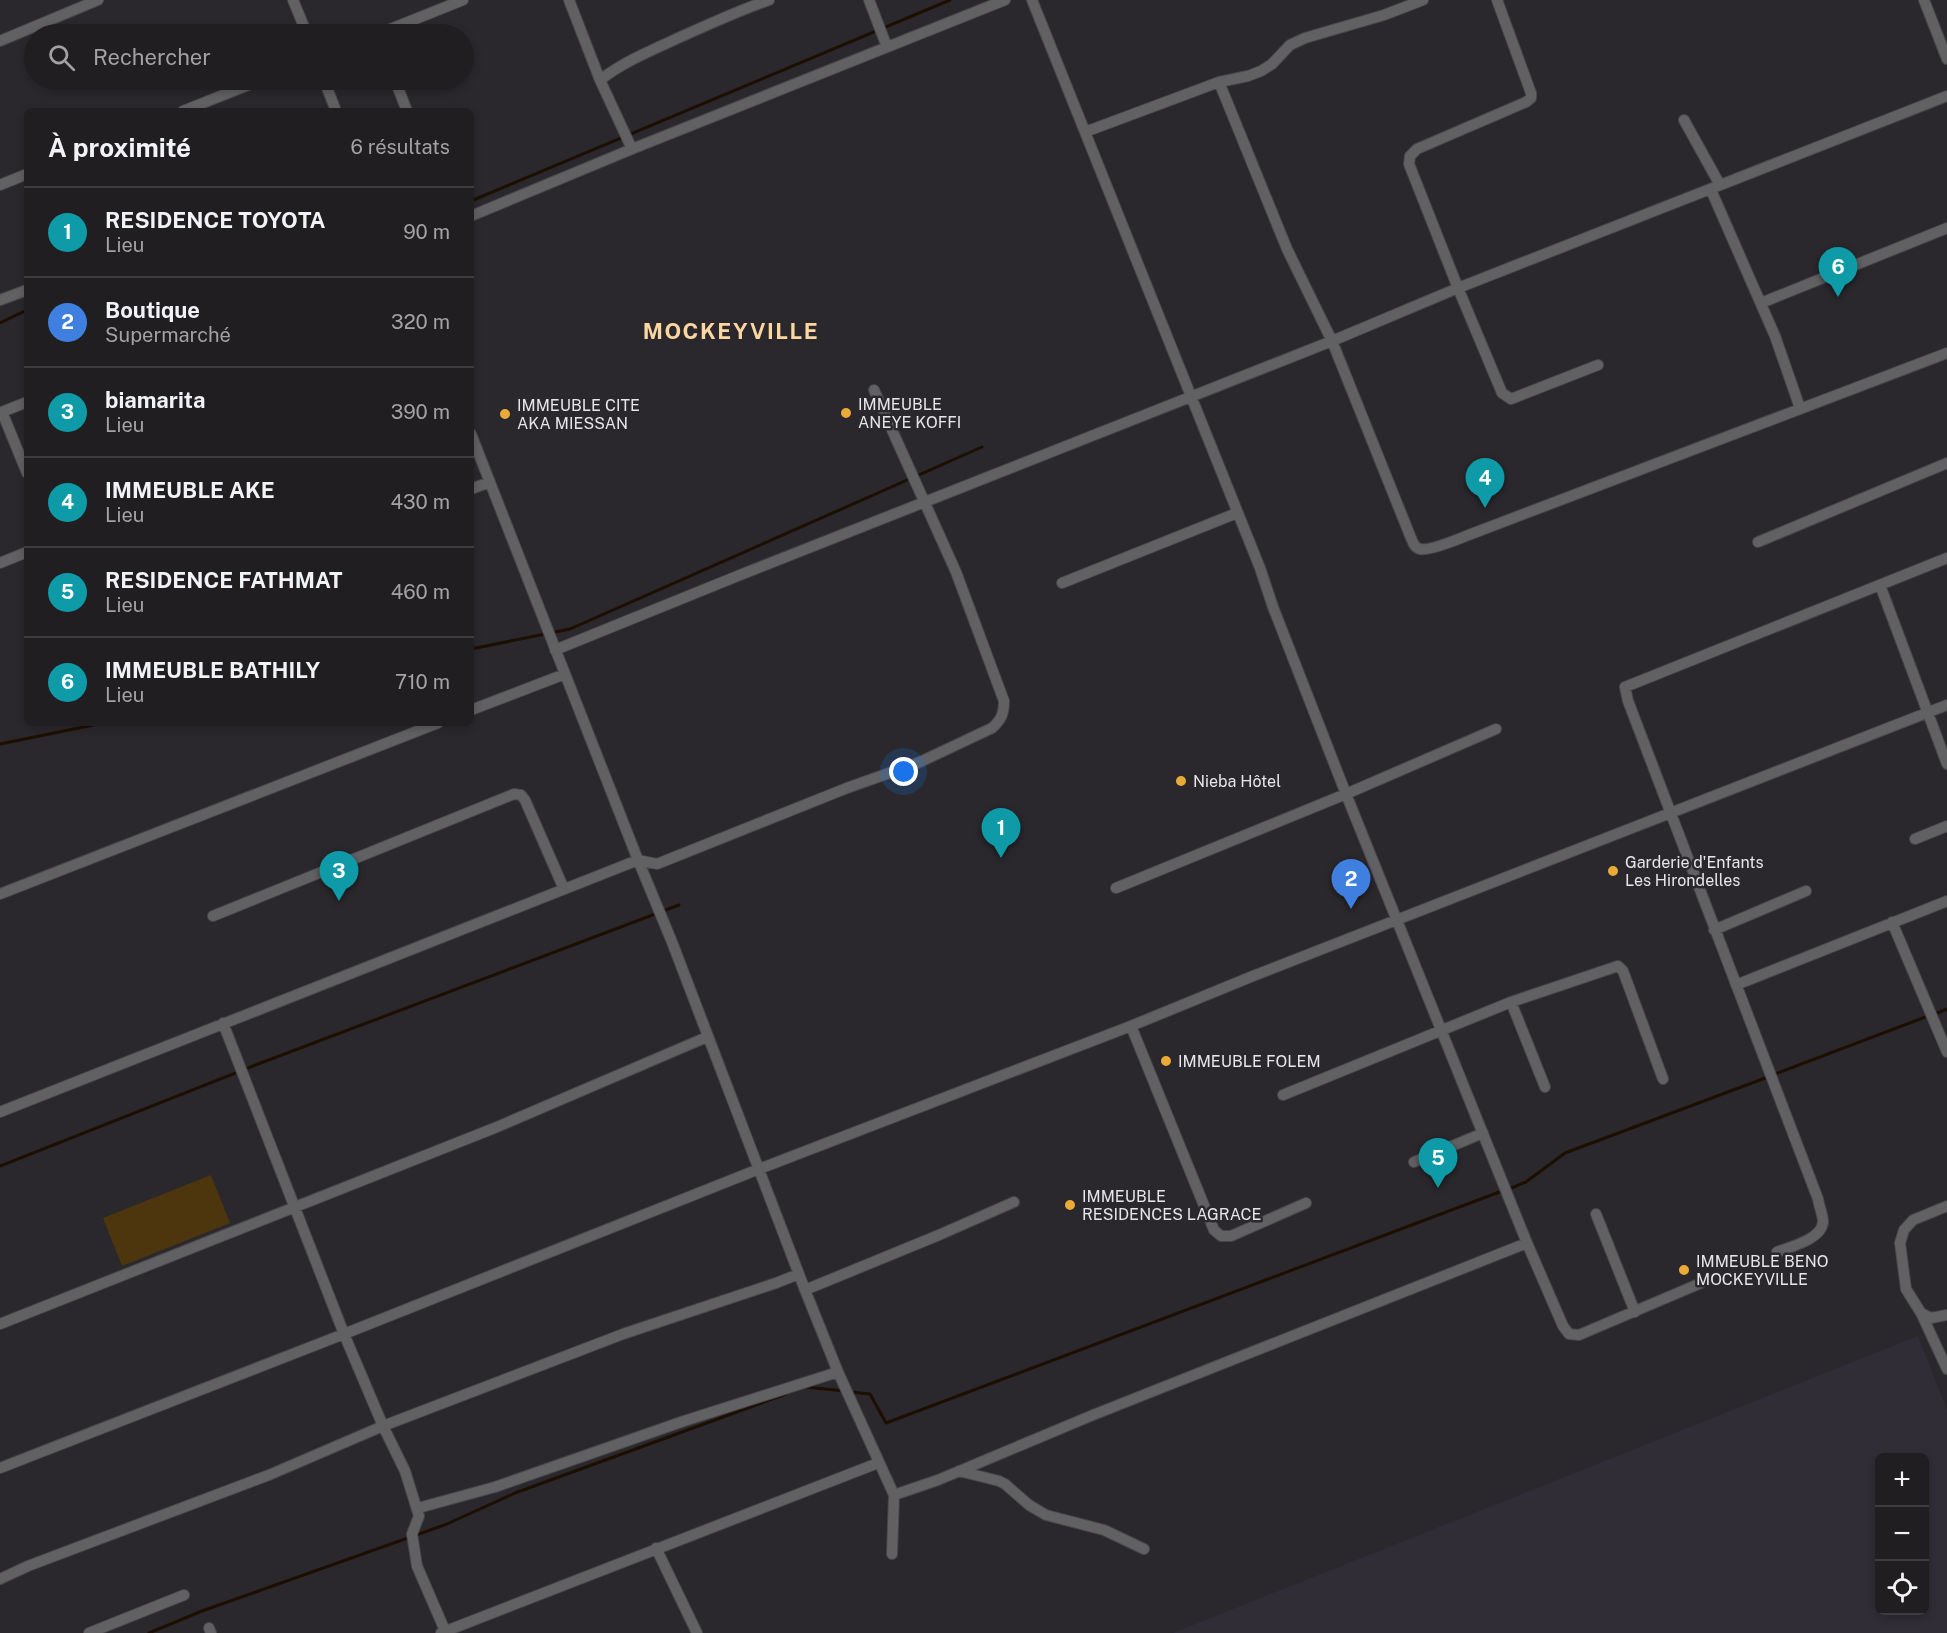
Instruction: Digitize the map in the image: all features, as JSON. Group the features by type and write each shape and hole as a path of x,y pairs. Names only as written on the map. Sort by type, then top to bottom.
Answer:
{"street":[{"path":"37,24 98,0"},
{"path":"293,0 303,24"},
{"path":"402,24 463,0"},
{"path":"569,0 600,80 632,149"},
{"path":"600,80 619,66 744,8 769,0"},
{"path":"869,0 888,47"},
{"path":"474,215 1005,0"},
{"path":"1032,0 1260,568 1346,794 1527,1244 1557,1313 1569,1334 1579,1335 1701,1283"},
{"path":"1085,132 1220,82 1261,71 1272,64 1290,45 1305,38 1384,15 1423,0"},
{"path":"1497,0 1531,98 1417,149 1410,156 1409,164 1502,393 1511,399 1598,365"},
{"path":"1924,0 1947,58"},
{"path":"1,38 24,29"},
{"path":"1220,82 1287,249 1332,341 1411,538 1419,549 1427,549 1467,536 1947,353"},
{"path":"191,108 236,90"},
{"path":"328,90 335,108"},
{"path":"399,90 406,108"},
{"path":"555,650 1332,341 1458,288 1947,96"},
{"path":"1684,120 1716,188 1775,336 1800,408"},
{"path":"0,185 24,175"},
{"path":"1761,303 1947,228"},
{"path":"0,300 24,291"},
{"path":"0,1112 638,860 657,864 847,788 920,762 992,728 1000,720 1004,710 1004,701 956,572 874,390"},
{"path":"24,403 1,412 24,466"},
{"path":"474,442 672,942 805,1290 838,1372 894,1495 892,1554"},
{"path":"1758,542 1947,463"},
{"path":"474,488 490,482"},
{"path":"1062,583 1237,513"},
{"path":"0,563 24,553"},
{"path":"1777,1252 1819,1232 1823,1223 1818,1199 1714,930 1628,701 1625,687 1947,558"},
{"path":"1881,585 1947,764"},
{"path":"474,710 565,674"},
{"path":"0,1468 1947,705"},
{"path":"0,894 430,726"},
{"path":"1116,888 1346,794 1496,729"},
{"path":"213,916 514,794 521,795 525,800 564,889"},
{"path":"1915,839 1947,826"},
{"path":"1714,930 1806,891"},
{"path":"1737,985 1947,901"},
{"path":"1892,922 1947,1052"},
{"path":"1283,1095 1511,1002 1618,966 1623,971 1663,1079"},
{"path":"1511,1002 1545,1087"},
{"path":"223,1023 344,1334 405,1471 418,1508 417,1524 412,1534 417,1566 444,1632 878,1463"},
{"path":"1131,1026 1214,1230 1221,1236 1231,1236 1306,1203"},
{"path":"0,1324 497,1127 707,1037"},
{"path":"1414,1162 1483,1133"},
{"path":"805,1290 1014,1202"},
{"path":"1947,1206 1913,1220 1904,1230 1900,1243 1906,1289 1921,1313 1947,1369"},
{"path":"1596,1214 1635,1312"},
{"path":"894,1495 959,1472 1093,1415 1527,1244"},
{"path":"0,1579 28,1566 269,1475 383,1426 622,1334 799,1274"},
{"path":"1921,1313 1931,1318 1947,1315"},
{"path":"418,1508 495,1487 684,1421 838,1372"},
{"path":"959,1472 999,1481 1029,1505 1046,1515 1104,1530 1144,1549"},
{"path":"656,1548 697,1633"},
{"path":"89,1633 184,1595"}],"shaded area":[{"path":"211,1175 230,1223 122,1266 103,1218"},
{"path":"1918,1336 1947,1410 1947,1633 1173,1633"}],"waterway":[{"path":"474,200 950,0"},
{"path":"0,323 24,311"},
{"path":"474,648 570,629 982,447"},
{"path":"0,744 88,726"},
{"path":"0,1166 258,1064 679,905"},
{"path":"1935,1014 1947,1009"},
{"path":"1775,1074 1928,1016"},
{"path":"1509,1189 1526,1182 1565,1153 1768,1077"},
{"path":"851,1392 870,1394 886,1423 1502,1191"},
{"path":"806,1387 844,1391"},
{"path":"149,1633 202,1611 447,1524 515,1493 786,1394"}],"place":[{"name":"IMMEUBLE BATHILY","path":"1838,297"},
{"name":"IMMEUBLE ANEYE KOFFI","path":"846,413"},
{"name":"IMMEUBLE CITE AKA MIESSAN","path":"505,414"},
{"name":"IMMEUBLE AKE","path":"1485,508"},
{"name":"Nieba Hôtel","path":"1181,781"},
{"name":"RESIDENCE TOYOTA","path":"1001,858"},
{"name":"Garderie d'Enfants Les Hirondelles","path":"1613,871"},
{"name":"biamarita","path":"339,901"},
{"name":"Boutique","path":"1351,909"},
{"name":"IMMEUBLE FOLEM","path":"1166,1061"},
{"name":"RESIDENCE FATHMAT","path":"1438,1188"},
{"name":"IMMEUBLE RESIDENCES LAGRACE","path":"1070,1205"},
{"name":"IMMEUBLE BENO MOCKEYVILLE","path":"1684,1270"}],"district":[{"name":"MOCKEYVILLE","path":"731,331"}]}
